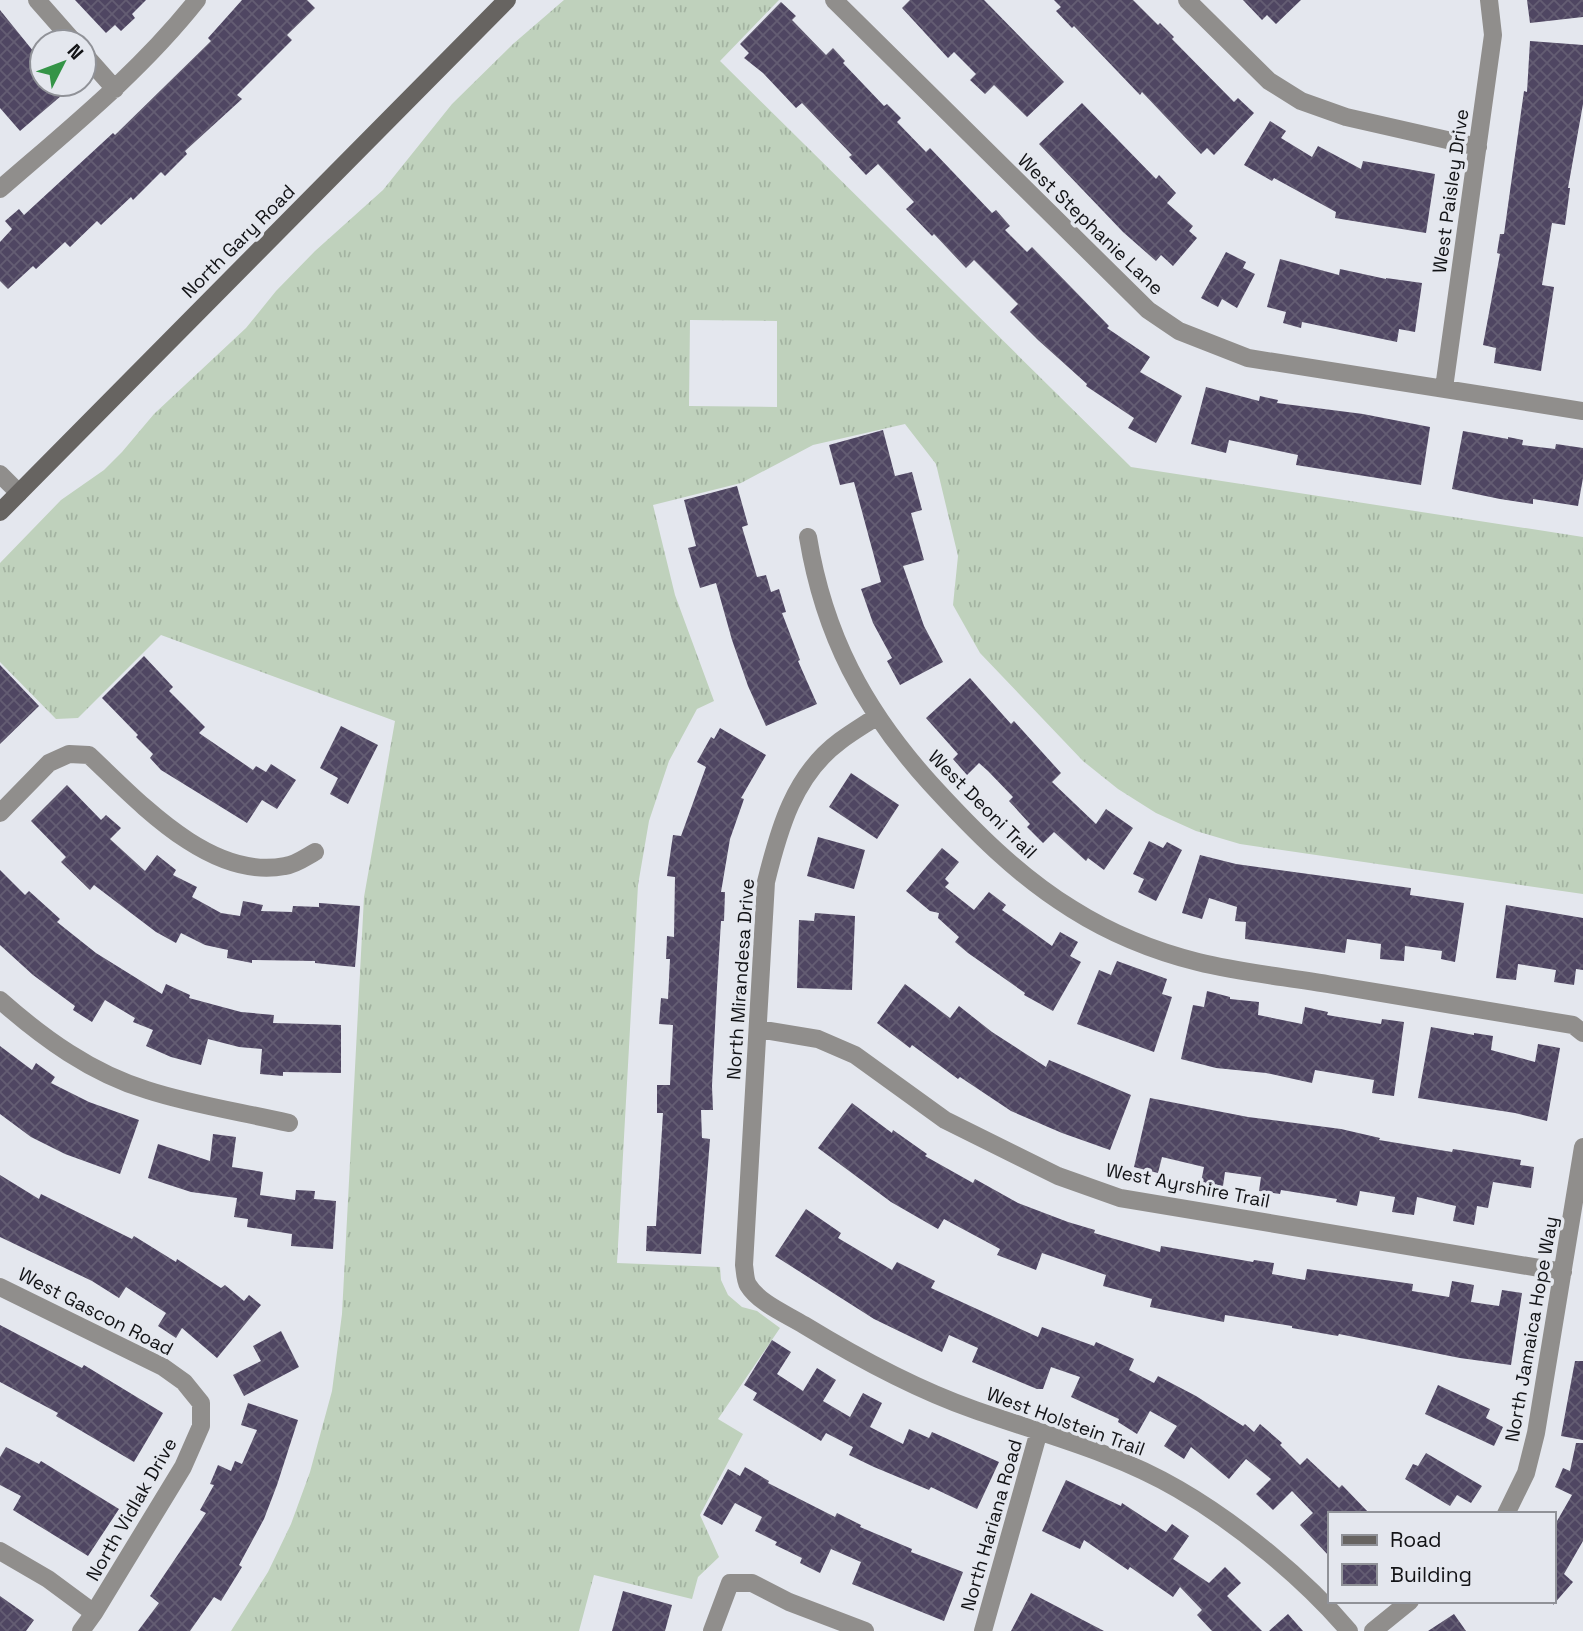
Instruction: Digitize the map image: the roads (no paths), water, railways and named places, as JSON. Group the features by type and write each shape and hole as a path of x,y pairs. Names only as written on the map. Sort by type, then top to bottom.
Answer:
{"main road":[{"name":"North Gary Road","path":"0,512 507,0"}],"street":[{"path":"37,0 62,28"},
{"path":"0,189 115,89 197,0"},
{"name":"West Stephanie Lane","path":"834,0 1147,310 1179,331 1248,358 1583,411"},
{"path":"1187,0 1269,81 1301,102 1346,117 1478,147"},
{"name":"West Paisley Drive","path":"1444,388 1493,35 1489,0"},
{"path":"98,70 115,89"},
{"path":"0,474 19,493"},
{"name":"West Deoni Trail","path":"808,537 813,570 827,614 849,670 876,717 960,817 1008,864 1072,909 1135,942 1198,962 1573,1025 1583,1033"},
{"name":"North Mirandesa Drive","path":"747,1284 744,1265 766,882 777,837 793,796 815,765 838,742 876,717"},
{"path":"0,813 49,763 69,754 89,755 159,822 196,846 233,862 265,868 288,866 315,852"},
{"path":"0,1000 33,1029 86,1064 146,1090 289,1123"},
{"name":"West Ayrshire Trail","path":"758,1029 818,1039 855,1055 945,1120 1058,1176 1120,1198 1563,1272"},
{"name":"North Jamaica Hope Way","path":"1507,1512 1526,1473 1536,1433 1583,1151"},
{"name":"West Holstein Trail","path":"747,1284 764,1300 851,1354 973,1409 1126,1462 1179,1489 1239,1531 1294,1575 1349,1631"},
{"name":"West Gascon Road","path":"0,1287 163,1367 184,1382 201,1403"},
{"name":"North Vidlak Drive","path":"81,1631 183,1467 201,1426 201,1403"},
{"name":"North Hariana Road","path":"983,1631 1039,1430"},
{"path":"0,1551 48,1579 94,1613"},
{"path":"712,1631 730,1583 752,1583 789,1602 866,1631"},
{"path":"1373,1631 1408,1603"}]}
